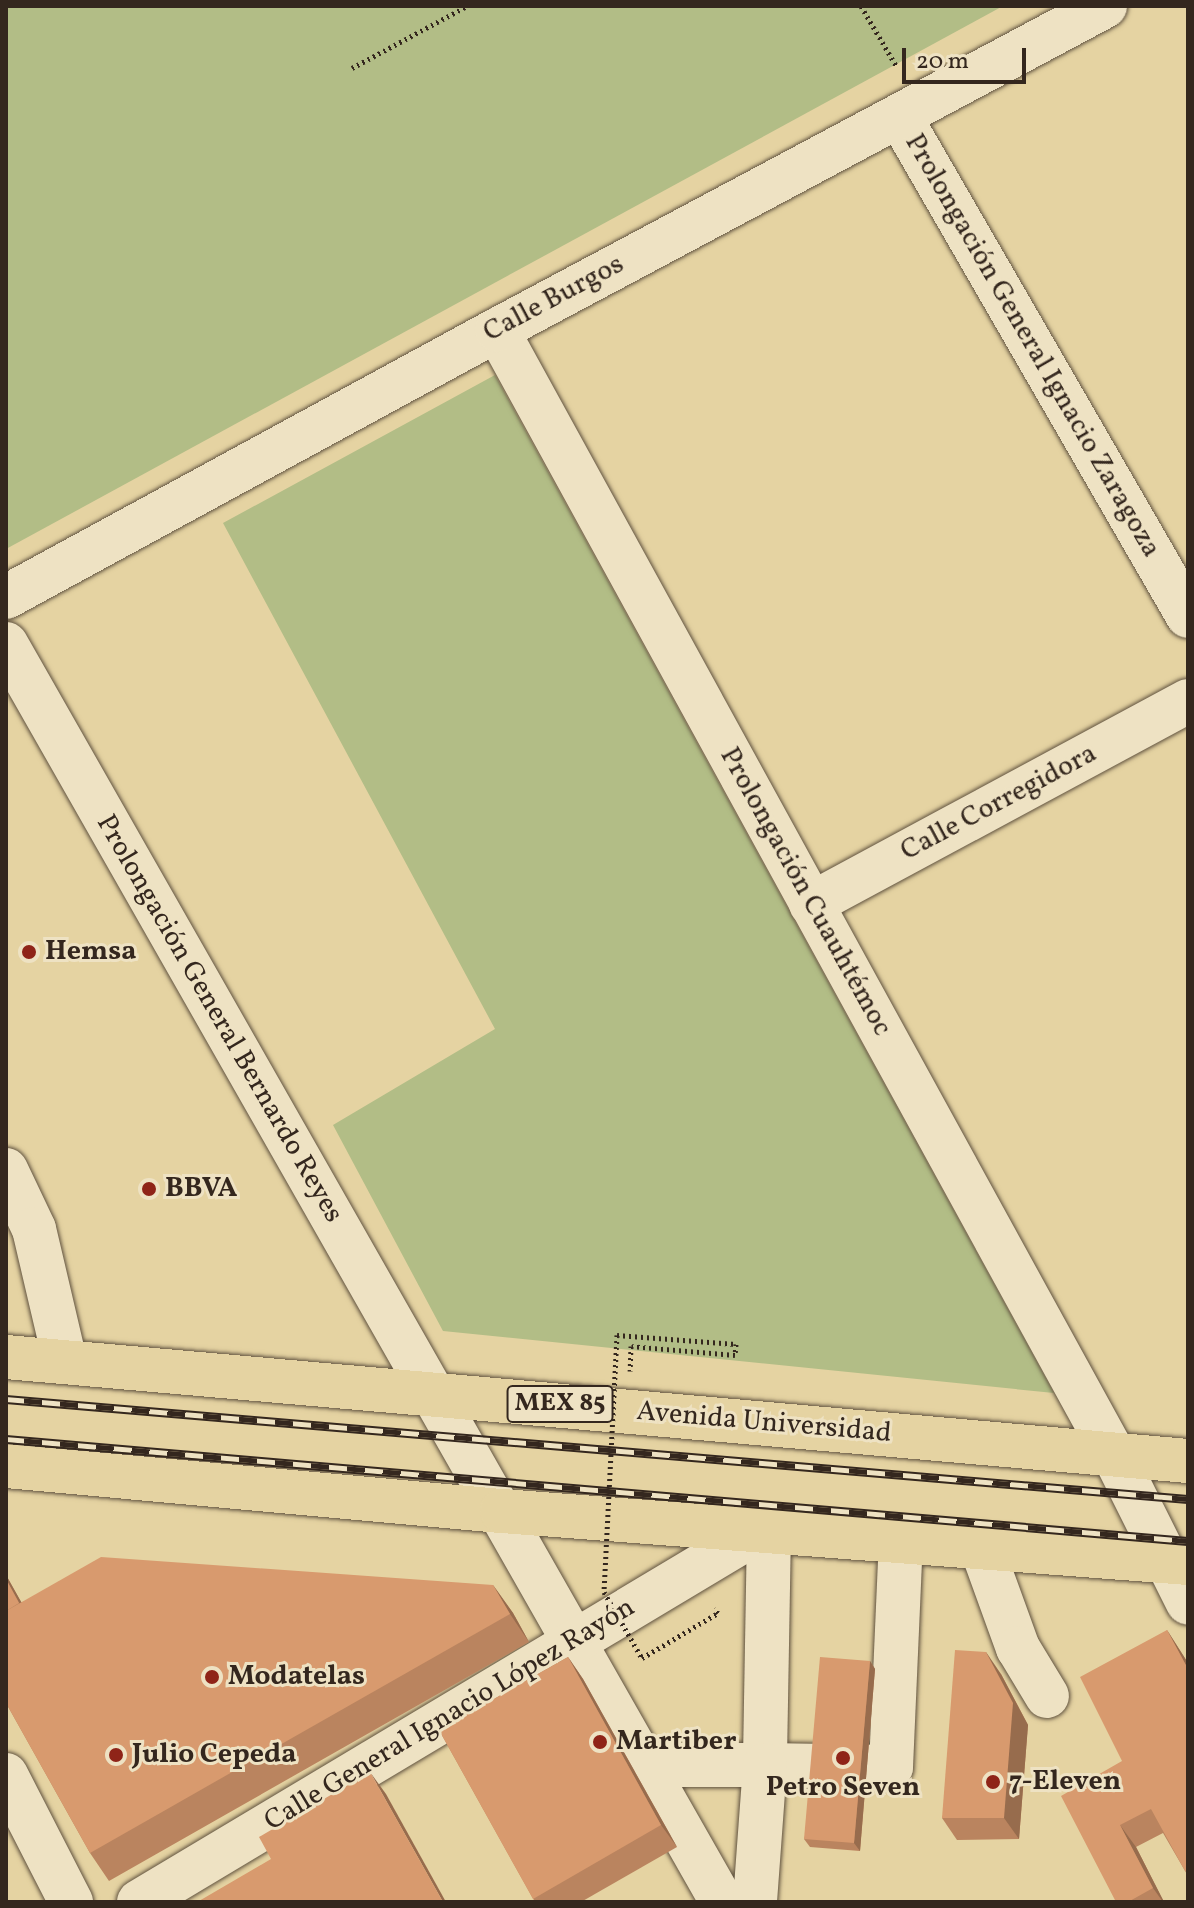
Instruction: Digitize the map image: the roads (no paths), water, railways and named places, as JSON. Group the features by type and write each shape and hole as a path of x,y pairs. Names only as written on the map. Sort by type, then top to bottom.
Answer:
{"highway":[{"name":"Avenida Universidad","path":"6,1357 1188,1461"},
{"path":"6,1466 502,1511 1177,1562"}],"street":[{"name":"Calle Burgos","path":"6,597 497,330 1105,6"},
{"name":"Prolongación General Ignacio Zaragoza","path":"909,112 1188,616"},
{"name":"Prolongación Cuauhtémoc","path":"497,330 1114,1455 1177,1562 1188,1603"},
{"name":"Prolongación General Bernardo Reyes","path":"6,644 502,1511 571,1642 722,1902"},
{"name":"Calle Corregidora","path":"811,904 1188,701"},
{"path":"6,1170 34,1229 65,1361"},
{"path":"755,1902 765,1765 765,1530"},
{"name":"Calle General Ignacio López Rayón","path":"139,1902 571,1642 765,1530"},
{"path":"644,1765 891,1767 901,1540"},
{"path":"981,1546 1018,1648 1047,1696"},
{"path":"8,1785 71,1902"}],"railway":[{"path":"6,1399 1188,1499"},
{"path":"6,1439 1188,1541"}],"place":[{"name":"Hemsa","path":"29,952"},
{"name":"BBVA","path":"149,1189"},
{"name":"Modatelas","path":"212,1677"},
{"name":"Martiber","path":"600,1742"},
{"name":"Julio Cepeda","path":"116,1755"},
{"name":"Petro Seven","path":"843,1758"},
{"name":"7-Eleven","path":"993,1782"}]}
